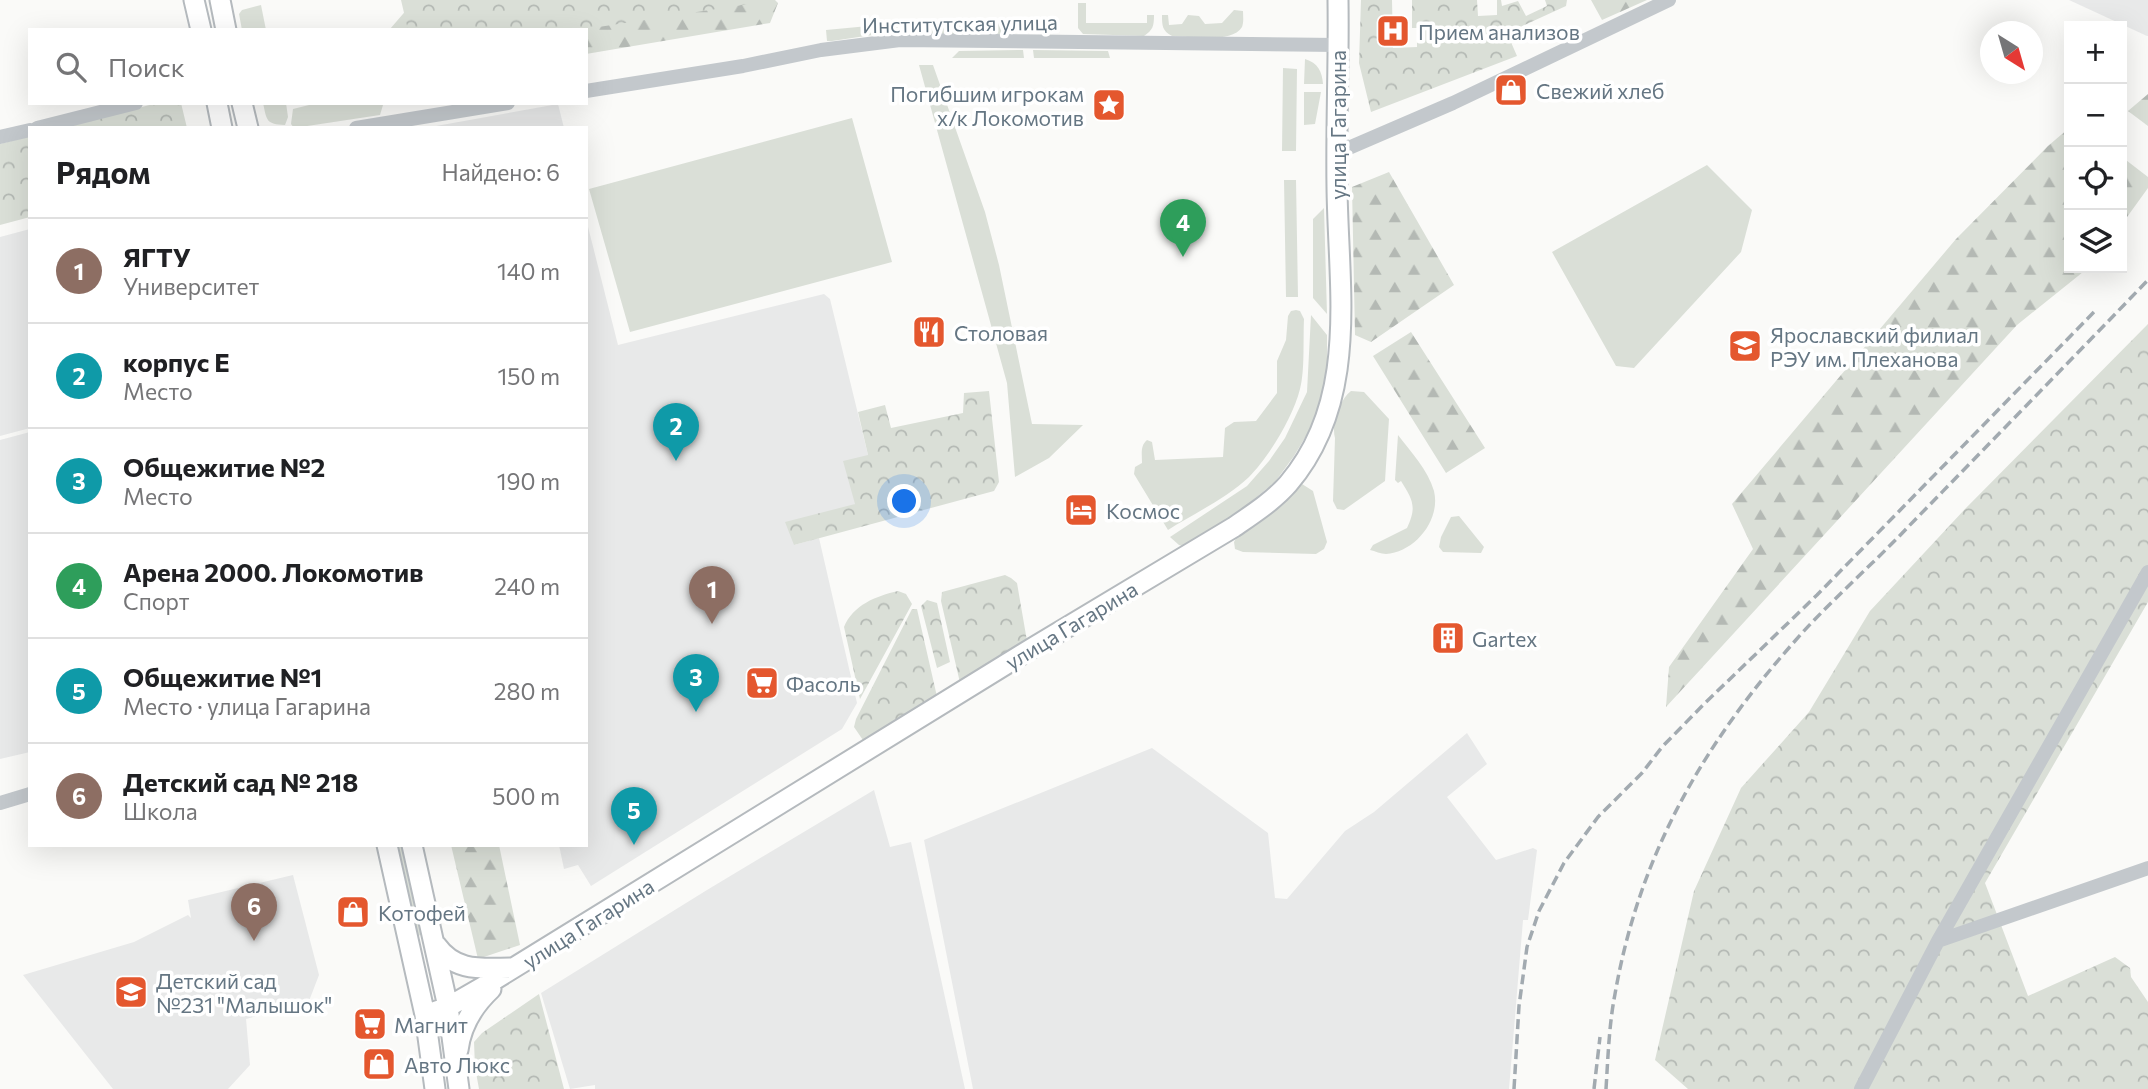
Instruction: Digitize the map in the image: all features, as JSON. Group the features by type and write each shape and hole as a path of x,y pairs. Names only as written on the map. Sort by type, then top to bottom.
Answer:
{"main road":[{"path":"194,0 201,28"},
{"path":"220,0 226,28"},
{"name":"улица Гагарина","path":"425,1015 448,1007 515,968 1034,647 1234,527 1264,506 1288,484 1320,431 1334,391 1339,364 1338,0"},
{"path":"217,105 222,126"},
{"path":"242,105 248,126"},
{"path":"387,847 425,1015 435,1089"},
{"path":"412,847 448,1007 459,1089"},
{"path":"435,944 442,954 464,966 515,968"},
{"path":"456,1064 465,1023 474,1007 515,968"}],"street":[{"path":"1337,153 1453,103 1670,0"},
{"name":"Институтская улица","path":"588,91 821,50 900,40 1338,45"},
{"path":"45,126 128,105"},
{"path":"368,126 496,105"},
{"path":"0,137 28,130"},
{"path":"1861,1089 1938,941 2148,572"},
{"path":"0,803 28,795"},
{"path":"1938,941 2148,868"}],"shaded area":[{"path":"2069,0 2148,0 2148,36 2127,27 2127,21 2114,21"},
{"path":"558,105 564,126 436,126"},
{"path":"588,227 618,345 824,294 830,299 868,455 855,504 794,545 819,538 857,703 842,729 591,886 578,865 564,869 559,847 588,847"},
{"path":"28,230 28,429 0,436 0,237"},
{"path":"28,433 28,752 0,759 0,440"},
{"path":"1467,733 1487,764 1447,797 1496,860 1533,848 1537,850 1528,920 1523,920 1509,1089 973,1089 924,840 1152,748 1268,833 1275,898 1287,899 1345,831 1374,812"},
{"path":"874,790 890,847 911,842 965,1089 595,1089 595,1085 570,1089 541,993"},
{"name":"Детский сад №231 \"Малышок\"","path":"293,875 319,975 309,1001 246,1019 250,1065 228,1089 113,1089 23,975 134,942 188,915 191,918 188,900"}],"green space":[{"path":"401,0 775,0 588,29 408,28"},
{"path":"415,0 775,0 778,3 770,23 588,54 588,28 391,28"},
{"path":"1361,0 1392,0 1393,48 1417,47 1417,28 1412,28 1412,0 1477,0 1478,16 1497,15 1497,0 1501,0 1502,6 1518,1 1526,16 1547,6 1545,0 1567,0 1566,6 1507,33 1517,56 1371,112 1359,63"},
{"path":"1591,0 1647,0 1602,20"},
{"path":"1078,3 1086,3 1086,23 1147,23 1147,15 1154,15 1153,25 1144,36 1083,34 1078,28"},
{"path":"261,5 266,28 242,28 239,14 242,10"},
{"path":"1234,10 1243,11 1243,23 1237,32 1229,36 1172,36 1164,30 1162,15 1168,15 1169,25 1182,24 1188,15 1199,16 1205,24 1222,23"},
{"path":"1010,23 1010,30 1002,34 879,34 832,41 827,41 826,30 879,25"},
{"path":"1023,50 1024,58 952,58 959,51"},
{"path":"1033,50 1108,51 1110,58 1034,58"},
{"path":"1305,59 1318,68 1323,84 1304,84"},
{"path":"919,65 933,65 985,212 999,265 1032,424 1083,425 1049,458 1015,477 1007,383"},
{"path":"1283,68 1297,69 1296,151 1282,151"},
{"path":"1304,92 1321,92 1315,124 1304,125"},
{"path":"2148,94 2148,126 2128,111"},
{"path":"149,105 181,105 187,126 70,126"},
{"path":"263,105 286,105 288,117 285,125 274,124 265,114"},
{"path":"309,105 383,105 380,115 307,126 292,126 293,109"},
{"path":"852,118 892,262 630,332 589,189"},
{"path":"2064,132 2064,273 2082,273 2017,325 1666,707 1669,667 1753,549 1732,504 1956,239"},
{"path":"28,137 28,218 0,225 0,144"},
{"path":"2127,161 2148,177 2148,188 2127,217"},
{"path":"1707,165 1752,210 1741,252 1634,368 1616,366 1552,252"},
{"path":"1389,172 1454,285 1371,342 1355,335 1352,187"},
{"path":"1284,180 1296,180 1298,297 1286,297"},
{"path":"1324,208 1327,314 1313,298 1313,219"},
{"path":"1291,311 1300,311 1304,319 1302,382 1292,412 1279,436 1257,469 1240,485 1168,530 1134,474 1135,467 1142,463 1143,445 1147,440 1152,442 1155,460 1223,457 1225,428 1234,422 1256,421 1277,393 1277,361 1286,340 1288,316"},
{"path":"1311,315 1327,335 1327,386 1312,426 1275,482 1237,513 1186,547 1179,545 1170,537 1247,486 1285,438 1307,392"},
{"path":"2148,324 2148,602 1985,883 2028,996 2115,957 2130,968 2131,977 2148,1002 2148,1089 1688,1089 1655,1060 1694,891 1741,788 1809,712 1870,611 1965,509"},
{"path":"1411,332 1485,448 1446,473 1373,356"},
{"path":"989,391 999,482 994,491 794,545 785,522 855,504 843,461 868,455 858,412 885,405 891,428 963,413 964,393"},
{"path":"1351,391 1364,392 1389,419 1385,481 1344,510 1337,509 1333,501 1334,426 1340,406"},
{"path":"1398,435 1428,476 1434,491 1434,513 1424,533 1416,541 1397,552 1384,554 1370,550 1373,545 1407,528 1413,509 1411,499 1401,481 1398,483 1395,480"},
{"path":"1302,484 1313,491 1327,542 1324,549 1316,554 1243,552 1235,549 1234,542 1238,535 1279,506"},
{"path":"1459,516 1484,547 1481,553 1443,552 1439,547 1451,517"},
{"path":"1005,575 1017,583 1027,641 961,687 941,601 942,592"},
{"path":"898,591 906,594 912,604 860,699 844,627 859,607"},
{"path":"927,600 937,603 950,662 937,668 921,606"},
{"path":"912,609 917,609 938,701 867,746 854,727 856,719"},
{"path":"397,847 403,847 423,934 418,936"},
{"path":"451,847 499,847 520,945 478,959"},
{"path":"539,994 564,1089 479,1089 474,1042 482,1033"}],"railway":[{"path":"1606,1089 1615,994 1626,942 1641,892 1660,845 1707,756 1768,672 1803,632 2148,280"},
{"path":"1514,1089 1519,1006 1527,947 1539,911 1564,863 1598,817 1704,704 1817,595 2095,311"},
{"path":"1594,1089 1600,1037"}],"place":[{"name":"Прием анализов","path":"1393,31"},
{"name":"Свежий хлеб","path":"1511,90"},
{"name":"Погибшим игрокам х/к Локомотив","path":"1109,105"},
{"name":"Арена 2000. Локомотив","path":"1183,257"},
{"name":"Столовая","path":"929,332"},
{"name":"Ярославский филиал РЭУ им. Плеханова","path":"1745,346"},
{"name":"корпус Е","path":"676,461"},
{"name":"Космос","path":"1081,510"},
{"name":"ЯГТУ","path":"712,624"},
{"name":"Gartex","path":"1448,638"},
{"name":"Фасоль","path":"762,683"},
{"name":"Общежитие №2","path":"696,712"},
{"name":"Общежитие №1","path":"634,845"},
{"name":"Котофей","path":"353,912"},
{"name":"Детский сад № 218","path":"254,941"},
{"name":"Детский сад №231 \"Малышок\"","path":"131,992"},
{"name":"Магнит","path":"370,1024"},
{"name":"Авто Люкс","path":"379,1064"}]}
